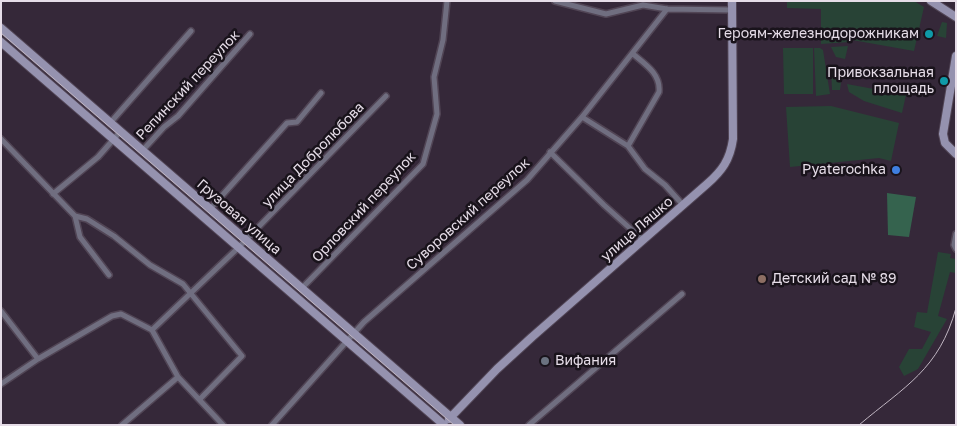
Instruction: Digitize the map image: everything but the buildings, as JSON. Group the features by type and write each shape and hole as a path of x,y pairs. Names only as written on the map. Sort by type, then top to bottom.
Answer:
{"street":[{"name":"Орловский переулок","path":"302,288 424,164 437,114 434,77 443,40 447,1"},
{"path":"555,1 606,14 643,5 667,9 732,6"},
{"path":"931,1 956,17"},
{"name":"улица Ляшко","path":"444,425 504,363 725,166 731,152 733,139 732,6"},
{"name":"Суворовский переулок","path":"272,425 354,333 527,180 582,117 667,9"},
{"name":"Грузовая улица","path":"1,28 460,425"},
{"path":"110,123 191,31"},
{"name":"Репинский переулок","path":"142,151 164,127 178,116 250,34"},
{"name":"Грузовая улица","path":"1,42 444,425"},
{"path":"628,146 659,92 659,86 652,70 633,54"},
{"path":"956,56 943,134 945,143 956,154"},
{"path":"210,209 287,123 297,122 322,93"},
{"name":"улица Добролюбова","path":"152,330 246,240 386,96"},
{"path":"582,117 628,146 646,169 665,185 683,205"},
{"path":"54,194 98,157 120,132"},
{"path":"1,138 75,216 80,237 109,275"},
{"path":"550,152 604,206 643,240"},
{"path":"75,216 87,219 114,236 150,265 178,280 242,356 200,399"},
{"path":"956,234 954,244 956,249"},
{"path":"529,425 682,294"},
{"path":"1,312 38,359"},
{"path":"1,384 38,359 117,314 126,315 152,330 178,377 223,425"},
{"path":"122,425 178,377"}],"green space":[{"path":"787,1 914,1 924,7 914,51 852,40 850,42 821,44 821,9 787,8"},
{"path":"942,22 947,23 946,38 937,36"},
{"path":"848,46 845,59 836,57 831,47"},
{"path":"783,48 813,48 813,94 784,94"},
{"path":"814,48 823,50 830,94 816,96"},
{"path":"831,68 841,82 840,90 832,90"},
{"path":"847,84 906,95 902,113 864,101 849,92"},
{"path":"831,106 899,123 891,161 879,158 790,167 786,107"},
{"path":"887,193 916,197 909,237 888,235"},
{"path":"938,252 951,254 950,258 956,259 956,273 950,272 938,316 947,319 918,369 904,376 899,367 909,349 922,349 931,332 914,327 917,312 927,313"}],"tram line":[{"path":"1,33 454,425"},
{"path":"859,425 905,387 930,362 949,329 956,308"}],"place":[{"name":"Героям-железнодорожникам","path":"929,34"},
{"name":"Привокзальная площадь","path":"944,81"},
{"name":"Pyaterochka","path":"896,170"},
{"name":"Детский сад № 89","path":"762,279"},
{"name":"Вифания","path":"545,361"}]}
